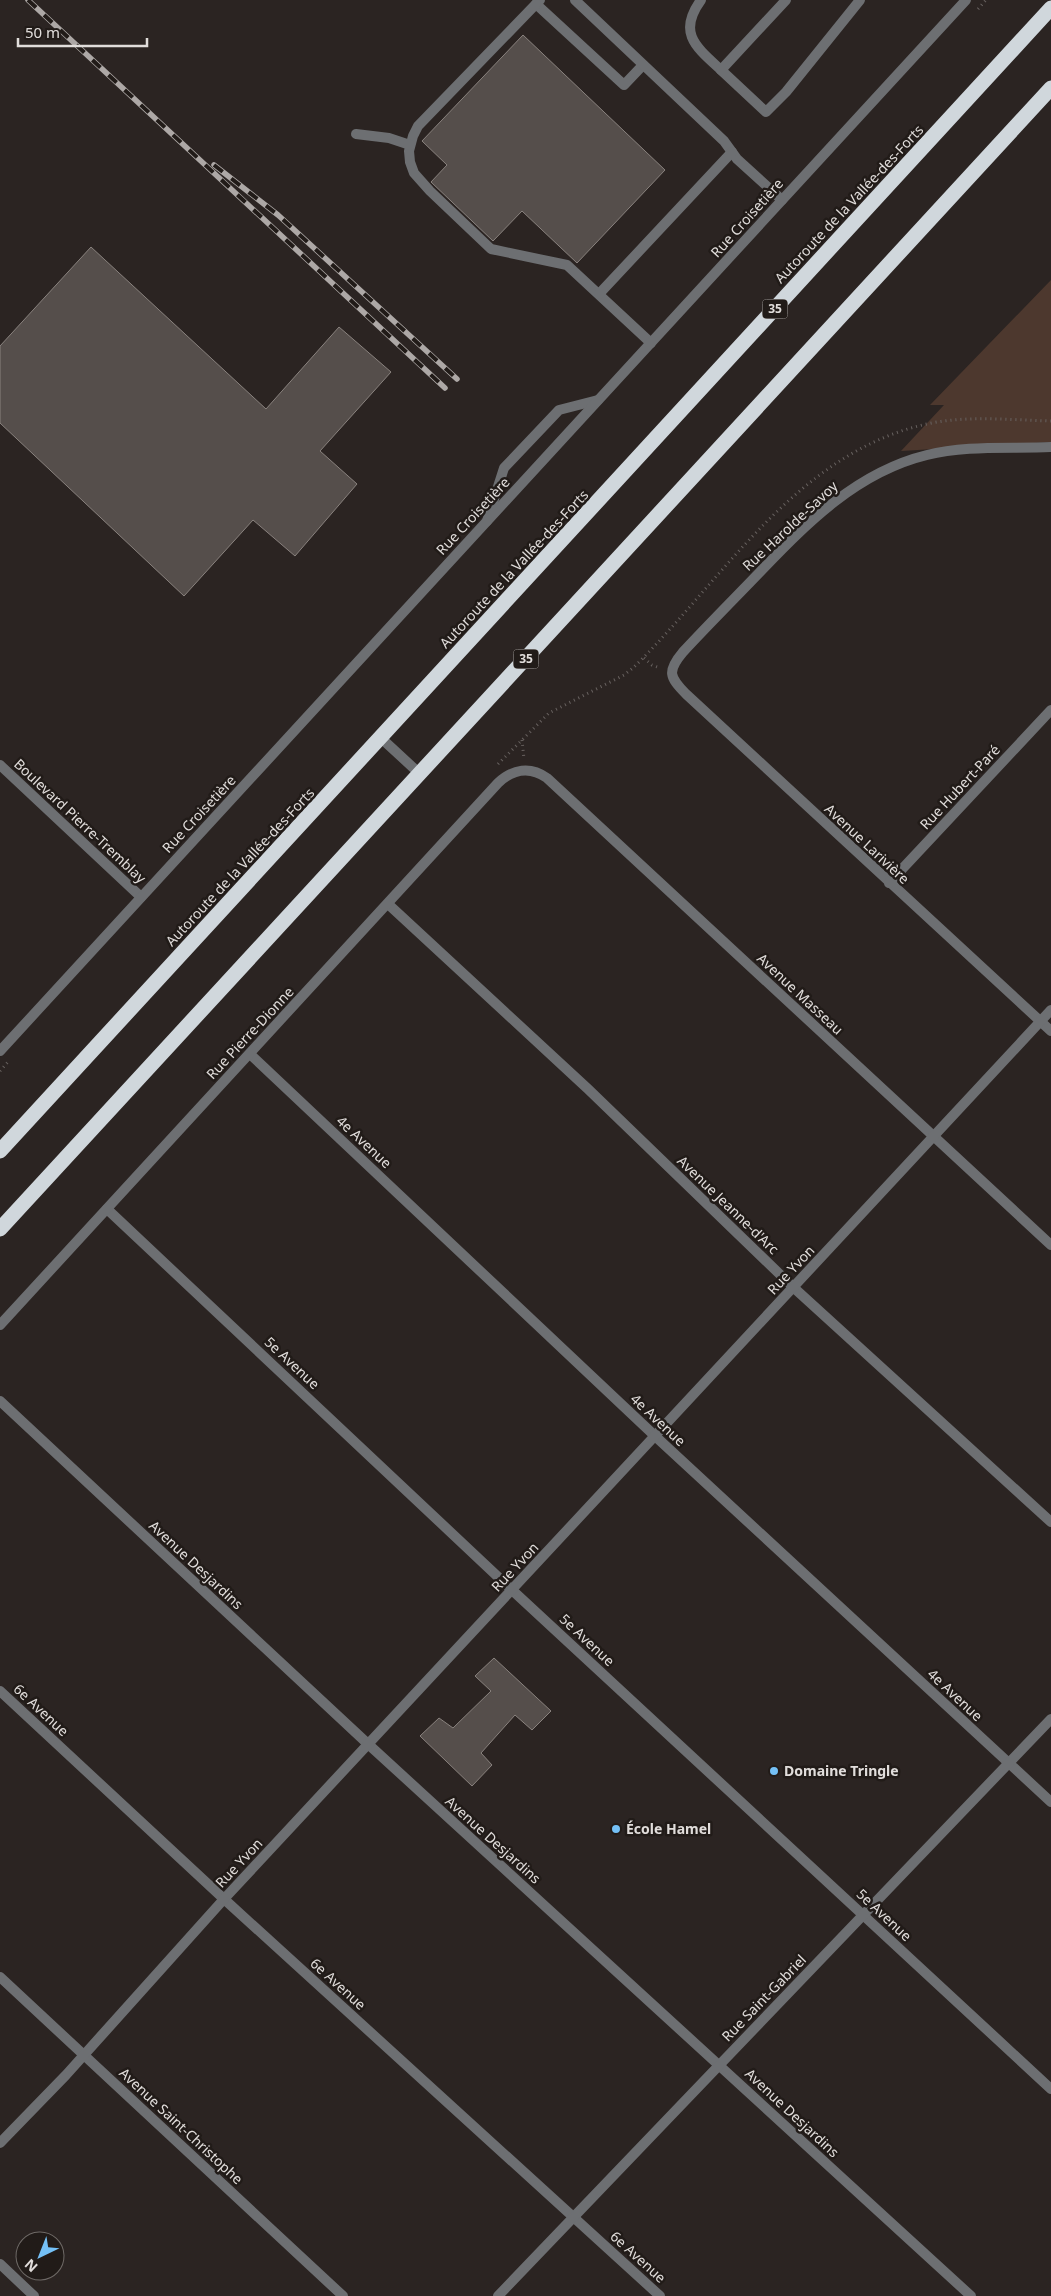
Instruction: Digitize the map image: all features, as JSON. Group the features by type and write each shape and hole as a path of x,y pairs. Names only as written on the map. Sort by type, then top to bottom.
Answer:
{"highway":[{"path":"1036,25 1051,2"},
{"name":"Autoroute de la Vallée-des-Forts","path":"0,1151 1051,8"},
{"name":"35","path":"0,1230 1051,88"}],"street":[{"path":"575,0 724,141 732,152 782,200"},
{"path":"721,70 786,0"},
{"name":"Rue Croisetière","path":"0,1051 966,0"},
{"path":"699,1 692,15 690,35 701,52 766,112 792,85 855,2"},
{"path":"643,65 624,85 538,2 418,126 410,146 410,162 420,181 491,249 567,265 651,343"},
{"path":"356,134 389,138 410,146"},
{"path":"599,294 732,152"},
{"path":"487,521 504,468 560,410 598,400"},
{"name":"Rue Harolde-Savoy","path":"671,672 683,652 775,556 825,509 859,484 889,468 928,455 979,449 1051,448"},
{"name":"Avenue Larivière","path":"671,672 675,683 686,694 1051,1031"},
{"name":"Rue Hubert-Paré","path":"889,883 1051,710"},
{"path":"381,738 420,774"},
{"name":"Boulevard Pierre-Tremblay","path":"0,765 141,897"},
{"name":"Rue Pierre-Dionne","path":"0,1325 505,777 515,772 526,770"},
{"name":"Avenue Masseau","path":"526,770 537,772 547,778 933,1138 1051,1245"},
{"name":"Avenue Jeanne-d'Arc","path":"388,904 588,1089 794,1288 1051,1522"},
{"name":"Rue Yvon","path":"0,2143 84,2055 224,1899 1051,1010"},
{"name":"4e Avenue","path":"250,1054 655,1436 1051,1802"},
{"name":"5e Avenue","path":"107,1209 512,1590 1051,2088"},
{"name":"Avenue Desjardins","path":"0,1401 368,1744 971,2296"},
{"name":"6e Avenue","path":"0,1691 224,1899 660,2296"},
{"name":"Rue Saint-Gabriel","path":"498,2296 1051,1719"},
{"name":"Avenue Saint-Christophe","path":"0,1977 342,2296"},
{"path":"0,2264 34,2296"}],"path":[{"path":"523,754 522,740 549,713 624,675 644,658 652,665"}],"shaded area":[{"path":"1051,280 1051,442 901,451 944,405 930,405"}],"building":[{"path":"523,35 665,170 577,263 522,211 493,241 431,182 447,165 422,141"},
{"path":"91,247 266,409 339,327 391,372 320,451 357,484 295,556 253,520 184,596 0,423 0,346"},
{"path":"494,1658 551,1711 532,1730 515,1715 481,1753 492,1765 472,1786 420,1736 439,1718 453,1728 491,1691 475,1676"}],"railway":[{"path":"28,0 445,388"},
{"path":"214,165 278,215 457,379"}],"place":[{"name":"Domaine Tringle","path":"774,1771"},
{"name":"École Hamel","path":"616,1829"}]}
